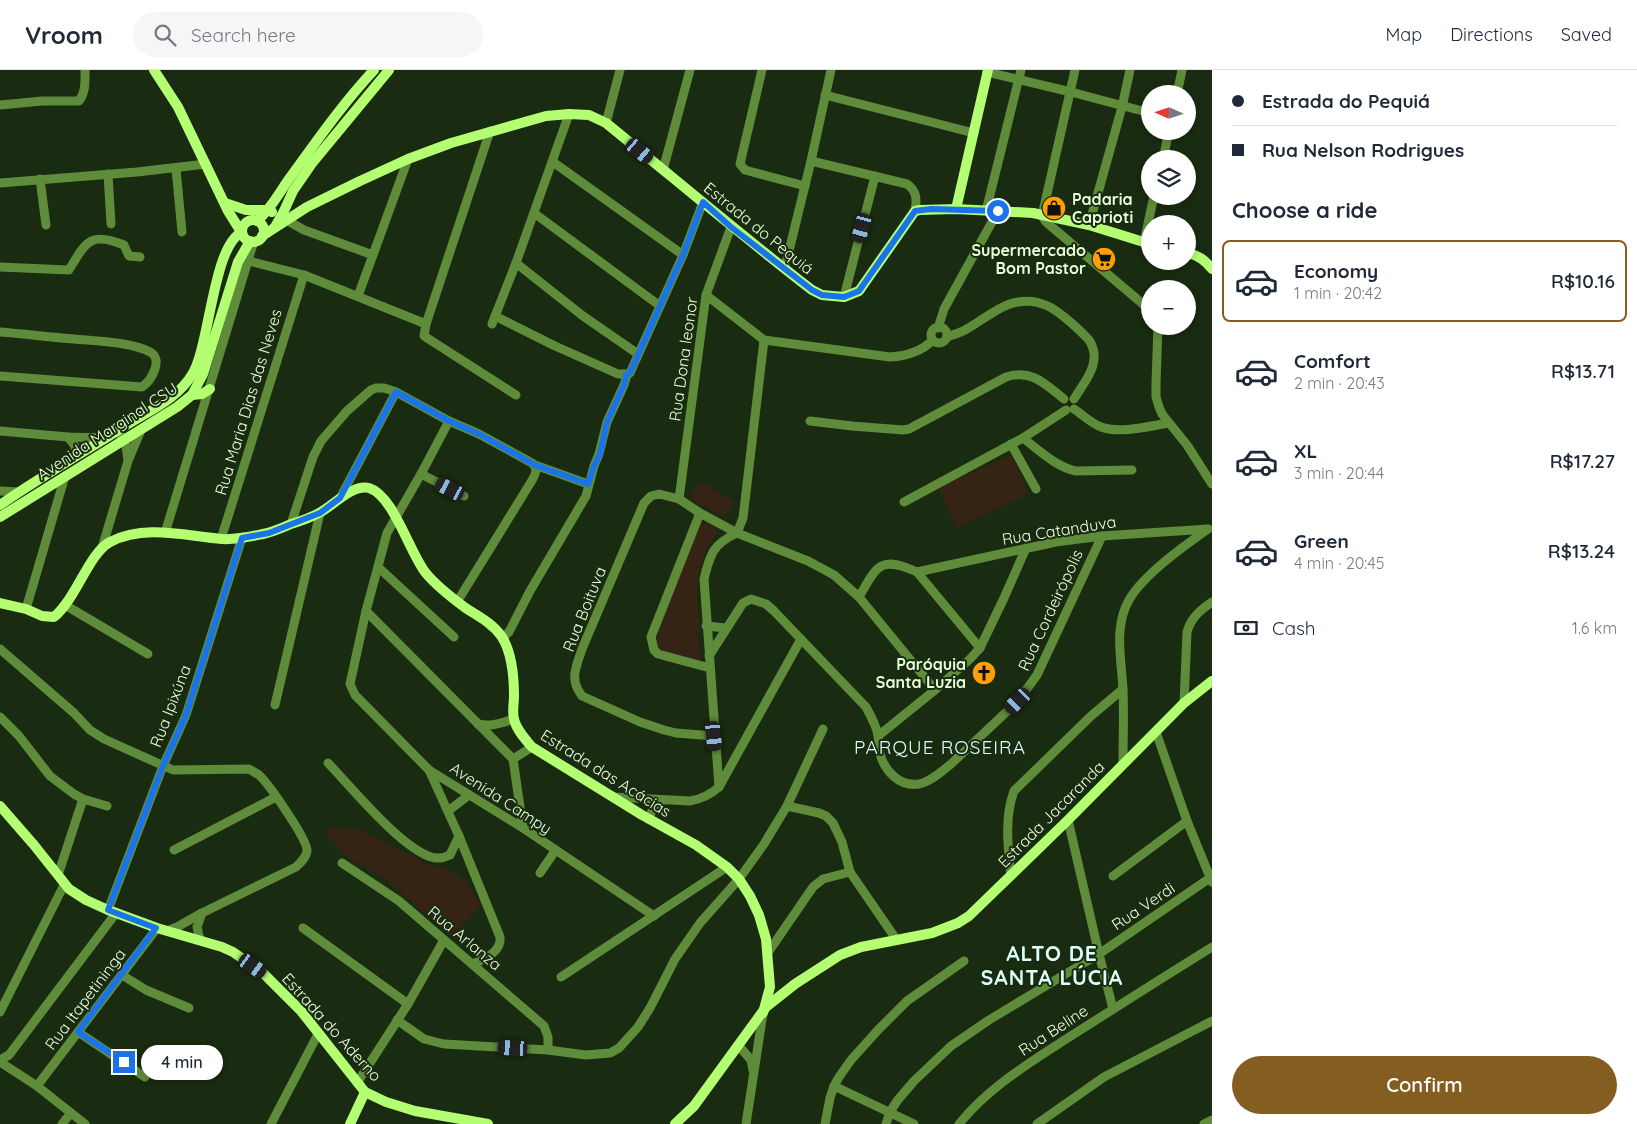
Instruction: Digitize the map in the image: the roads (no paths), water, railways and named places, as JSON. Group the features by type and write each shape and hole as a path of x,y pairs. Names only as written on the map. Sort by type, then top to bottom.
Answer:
{"main road":[{"path":"154,70 178,107 235,222 242,230 246,239 255,240 273,230 285,218 293,191 363,82 374,70"},
{"path":"242,230 245,223 256,221 268,210 285,184 389,70"},
{"path":"956,209 987,71"},
{"name":"Estrada do Pequiá","path":"285,218 386,168 490,131 546,116 589,115 606,123 731,227 812,290 822,295 844,297"},
{"path":"293,191 297,200 307,207"},
{"path":"225,203 246,210 268,210 285,218"},
{"path":"844,297 859,291 915,211 956,209 1033,214 1089,225 1141,241"},
{"path":"246,210 263,227 255,240"},
{"name":"Avenida Marginal CSU","path":"0,517 76,456 176,395 183,388 194,371 202,347 219,273 226,254 231,241 242,230"},
{"name":"Avenida Marginal CSU","path":"0,505 19,492 65,476 177,407 192,395 203,374 238,262 255,240"},
{"path":"1196,255 1205,260 1212,269"},
{"path":"192,395 202,394 210,389"},
{"name":"Estrada das Acácias","path":"102,548 109,543 134,533 165,533 221,538 242,538 269,533 320,513 340,498 358,489 371,489 381,496 396,518 416,558 436,585 487,622 502,638 510,658 514,719 532,747 648,819 696,846 727,867 739,879 759,915 766,939 770,987 763,1013"},
{"path":"0,603 26,609 42,616 54,616 65,605 102,548"},
{"name":"Estrada Jacaranda","path":"763,1013 766,1007 794,984 840,955 861,947 932,932 958,923 968,916 1068,820 1184,703 1212,681"},
{"name":"Estrada do Aderno","path":"0,806 58,875 64,885 86,900 156,928 222,947 233,952 263,973 301,1011 365,1092 386,1102 415,1111 488,1124"},
{"path":"675,1124 694,1106 763,1013"},
{"path":"350,1124 365,1092"}],"street":[{"path":"0,105 42,101 79,101 85,86 85,70"},
{"path":"606,123 620,70"},
{"path":"663,170 690,70"},
{"path":"762,70 740,164 745,170 805,186"},
{"path":"783,268 787,259 805,186 831,70"},
{"path":"1075,70 1042,216 1046,222 1141,302"},
{"path":"1089,225 1122,107 1130,70"},
{"path":"1179,85 1182,70"},
{"path":"987,71 1020,75 1071,92 1141,111"},
{"path":"986,211 1020,75"},
{"path":"825,95 974,133"},
{"path":"569,114 516,264 494,320 622,375 630,373 683,255 703,202"},
{"path":"490,131 426,324 424,336 516,395"},
{"path":"358,296 408,159"},
{"path":"811,161 907,184 912,188 916,201 915,211"},
{"path":"553,162 683,255"},
{"path":"0,183 176,169 206,164"},
{"path":"176,169 182,232"},
{"path":"108,174 111,224"},
{"path":"844,297 875,176"},
{"path":"40,179 46,225"},
{"path":"933,340 932,333 938,328 944,309 998,211"},
{"path":"534,213 660,306"},
{"path":"285,218 304,230 373,255"},
{"name":"Rua Dona leonor","path":"678,499 706,294 731,227"},
{"path":"0,267 69,270 89,242 98,238 108,239 124,245 129,256 140,257"},
{"path":"165,533 255,240"},
{"path":"249,261 304,275 426,324"},
{"path":"516,264 583,316 638,354"},
{"name":"Rua Maria Dias das Neves","path":"221,538 304,275"},
{"path":"706,294 764,340 890,357 908,355 918,351 933,340"},
{"path":"904,502 1023,438 1070,409 1076,403 1074,399 1087,378 1095,357 1090,341 1059,313 1046,305 1032,301 1019,301 1008,304 962,331 947,337 942,343 937,343 933,340"},
{"path":"938,328 945,330 947,337"},
{"path":"0,332 140,347 152,353 155,357 154,372 142,387 0,376"},
{"path":"1158,335 1156,397 1162,414 1187,445 1212,484"},
{"path":"719,787 704,579 708,563 716,546 737,532 743,518 764,340"},
{"path":"810,421 903,430 1006,377 1018,374 1034,376 1064,399"},
{"path":"502,638 508,632 586,496 594,466 600,454 605,430 624,385 622,375"},
{"path":"290,524 313,457 321,441 343,415 371,390 384,388 396,392 449,421 479,434 534,464 588,484"},
{"path":"340,498 396,392"},
{"path":"1064,399 1068,397 1074,399"},
{"path":"1064,399 1062,404 1094,424 1105,428 1119,429 1169,424"},
{"path":"449,421 387,533 366,611 513,759 523,828"},
{"path":"102,548 128,460 140,430"},
{"path":"0,431 68,437 106,438"},
{"path":"117,431 125,440 128,460"},
{"path":"68,437 74,446 76,456"},
{"path":"1023,438 1059,464 1070,469 1132,470"},
{"path":"1011,444 1036,489"},
{"path":"458,602 531,482 536,471 534,464"},
{"path":"421,474 464,496"},
{"path":"26,609 65,476"},
{"path":"0,491 19,492"},
{"name":"Rua Boituva","path":"714,736 676,733 640,722 582,696 576,688 574,681 574,674 582,650 644,503 651,496 658,494 678,499 700,514 737,532 826,570 859,597 935,690"},
{"path":"275,705 320,513"},
{"path":"700,514 651,637 654,650 658,654 710,668"},
{"path":"1123,763 1123,689 1119,647 1121,628 1128,602 1133,594 1157,569 1210,527"},
{"name":"Rua Catanduva","path":"917,572 1056,542 1102,536 1210,527"},
{"name":"Rua Cordeirópolis","path":"709,656 743,603 756,600 766,604 774,610 866,707 875,723 879,751 887,769 896,780 920,784 941,772 960,756 1018,701 1033,681 1102,536"},
{"name":"Rua Ipixúna","path":"0,1061 9,1055 112,912 163,766 186,715 242,538"},
{"path":"878,736 935,690 980,648 1026,548"},
{"path":"859,597 869,580 882,565 895,564 917,572 980,648"},
{"path":"378,567 454,638"},
{"path":"1184,703 1187,632 1195,616 1212,602"},
{"path":"65,605 148,654"},
{"name":"Avenida Campy","path":"366,611 350,684 354,695 429,770 523,828 654,916"},
{"path":"706,626 726,628"},
{"path":"613,797 698,800 710,795 719,787 801,639"},
{"path":"0,650 74,713 90,730 104,739 173,770 249,769 259,775 276,797 305,842 307,853 296,867 177,927 167,930"},
{"path":"1011,876 1008,826 1010,802 1014,791 1091,716 1123,689"},
{"path":"0,717 19,736 50,776 83,799 107,806"},
{"path":"478,724 496,725 514,719"},
{"path":"398,1020 424,1038 435,1042 548,1050 586,1055 610,1053 619,1048 638,1027 675,959 700,923 739,879 764,844 787,806 823,729"},
{"path":"1156,732 1187,821 1211,880"},
{"path":"513,759 532,747"},
{"path":"328,763 397,834 420,851 436,858 450,854 459,836"},
{"path":"429,770 498,930 500,942 498,948 473,964"},
{"path":"448,811 469,794"},
{"path":"174,850 276,797"},
{"path":"58,875 83,799"},
{"path":"648,819 653,809 663,800"},
{"path":"787,806 819,813 826,816 833,823 842,842 850,872 896,939"},
{"path":"1068,820 1113,1009"},
{"path":"1113,876 1187,821"},
{"path":"540,874 555,851"},
{"name":"Rua Arlanza","path":"342,864 399,901 544,1026 548,1036 548,1050"},
{"path":"561,977 727,867"},
{"path":"767,954 812,887 823,879 850,872"},
{"name":"Rua Verdi","path":"886,1124 890,1112 903,1095 930,1065 951,1046 989,1020 1099,954 1211,880"},
{"path":"0,1012 64,885"},
{"path":"200,940 197,927 202,913"},
{"name":"Rua Itapetininga","path":"37,1086 156,928"},
{"path":"304,928 408,1004"},
{"path":"357,1083 408,1004 444,940"},
{"name":"Rua Beline","path":"959,1124 981,1099 1012,1075 1212,947"},
{"path":"825,1124 834,1086 851,1060 907,1001 964,961"},
{"path":"122,975 146,990 188,1008"},
{"path":"746,1124 763,1013"},
{"path":"1037,1124 1068,1100 1104,1077 1212,1021"},
{"path":"78,1032 145,1078"},
{"path":"272,1124 318,1034"},
{"path":"739,1046 751,1060 754,1072"},
{"path":"0,1061 37,1086 85,1124"},
{"path":"834,1086 914,1124"},
{"path":"62,1124 70,1113"},
{"path":"1204,1124 1212,1120"}],"place":[{"name":"Padaria Caprioti","path":"1054,208"},
{"name":"Supermercado Bom Pastor","path":"1104,259"},
{"name":"Paróquia Santa Luzia","path":"984,673"}],"district":[{"name":"PARQUE ROSEIRA","path":"940,747"},
{"name":"ALTO DE SANTA LÚCIA","path":"1052,966"}]}
